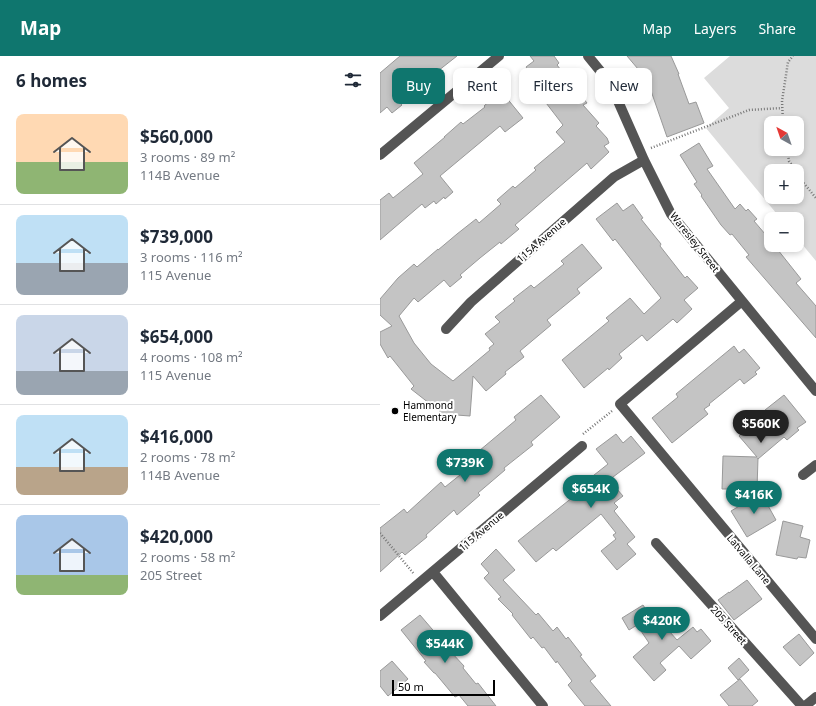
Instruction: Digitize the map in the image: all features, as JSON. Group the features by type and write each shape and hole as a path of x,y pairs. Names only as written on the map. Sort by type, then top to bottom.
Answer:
{"street":[{"path":"380,155 499,56"},
{"name":"Waresley Street","path":"588,56 610,83 642,156 671,214 816,391"},
{"name":"115A Avenue","path":"446,329 471,302 614,177 642,156"},
{"path":"620,404 742,302"},
{"name":"Latvalla Lane","path":"620,404 816,639"},
{"name":"115 Avenue","path":"380,616 582,446"},
{"path":"803,475 816,465"},
{"name":"205 Street","path":"656,543 802,706"},
{"path":"433,572 543,706"},
{"path":"805,706 816,697"}],"path":[{"path":"783,116 782,101 788,62 793,56"},
{"path":"642,156 749,110 782,108"},
{"path":"804,183 816,198"},
{"path":"582,446 579,438 620,404"},
{"path":"380,533 421,583"}],"shaded area":[{"path":"730,56 816,56 816,261 804,246 804,212 775,212 769,204 804,204 804,164 764,164 764,198 706,128 729,108 704,78"}],"building":[{"path":"400,56 457,56 442,68 392,68 392,104 402,105 392,113 387,107 380,113 380,73"},
{"path":"530,56 554,56 559,63 557,65 559,68 527,68 526,67 534,61"},
{"path":"627,56 671,56 689,104 696,102 704,123 667,137 652,94 652,68 637,68"},
{"path":"511,103 523,118 505,132 500,126 440,176 453,192 445,199 444,197 436,204 434,201 425,208 422,204 380,240 380,200 389,193 393,198 423,174 414,163 461,122 463,124 485,107 484,106 486,104"},
{"path":"547,104 585,104 583,105 599,123 596,126 607,138 609,143 604,146 609,152 591,169 587,163 515,225 519,229 501,244 500,242 480,258 460,275 462,277 450,287 444,280 418,302 414,298 399,316 414,343 431,364 453,381 490,350 489,348 494,344 485,334 500,322 495,317 515,301 513,299 531,285 534,288 564,264 561,261 582,244 602,268 577,289 580,293 547,320 551,325 520,351 524,357 505,372 506,374 486,391 473,376 470,416 443,414 411,389 414,386 390,356 388,358 380,344 380,332 392,326 380,315 380,299 398,278 414,264 417,267 476,219 479,223 501,204 497,200 513,186 515,188 536,170 534,168 565,142 556,132 563,125"},
{"path":"699,143 713,166 707,169 735,209 740,204 746,211 748,209 757,219 754,221 764,233 764,252 780,252 801,279 796,283 816,306 816,338 746,257 749,255 732,234 730,235 721,225 701,196 702,195 694,184 697,182 680,155"},
{"path":"617,203 623,211 633,204 643,218 641,219 661,244 660,246 685,278 687,276 698,288 684,300 692,309 677,323 673,319 647,341 642,335 619,354 622,358 609,370 608,368 584,388 562,360 609,321 606,318 630,298 644,314 661,298 615,239 613,241 596,219"},
{"path":"734,346 739,353 744,349 760,368 755,372 757,374 744,384 740,379 709,404 710,405 704,409 708,414 672,443 652,418 678,397 676,394"},
{"path":"541,395 560,417 531,442 533,445 504,468 505,470 478,493 480,495 457,515 454,510 426,535 427,537 405,555 402,552 380,572 380,528 404,509 407,513 441,482 445,487 465,471 461,466 516,420 514,417"},
{"path":"784,395 806,422 797,428 799,430 787,440 784,437 758,458 757,489 722,489 723,456 757,457 739,436 767,412 765,410"},
{"path":"616,434 623,443 631,436 645,453 609,480 623,496 614,503 618,507 614,511 635,537 627,544 636,554 617,570 601,551 616,539 613,535 616,533 601,514 556,551 553,548 536,562 518,541 592,483 589,479 608,464 596,449"},
{"path":"761,493 776,520 747,537 731,511"},
{"path":"783,521 803,526 800,537 810,540 806,558 798,557 797,559 776,555"},
{"path":"496,549 515,570 503,580 536,615 538,613 553,631 557,627 566,639 568,637 582,655 580,656 596,676 590,681 611,706 585,706 568,685 572,681 557,661 556,663 544,647 542,648 533,637 531,639 512,615 513,614 498,599 501,597 484,578 489,573 481,564"},
{"path":"747,580 762,599 734,620 718,600"},
{"path":"643,605 649,614 655,610 660,611 663,616 662,623 677,640 693,627 697,632 701,629 711,641 691,659 679,646 660,663 666,670 654,681 633,657 649,643 637,625 629,630 622,618"},
{"path":"420,615 438,636 437,637 464,666 463,668 476,684 478,683 496,706 468,706 459,695 455,697 424,662 426,661 401,630"},
{"path":"799,634 814,653 800,666 783,647"},
{"path":"739,658 749,670 738,680 728,668"},
{"path":"392,661 408,679 388,696 380,686 380,671"},
{"path":"740,679 758,701 752,706 729,706 720,695"}],"place":[{"name":"Hammond Elementary","path":"395,411"}]}
